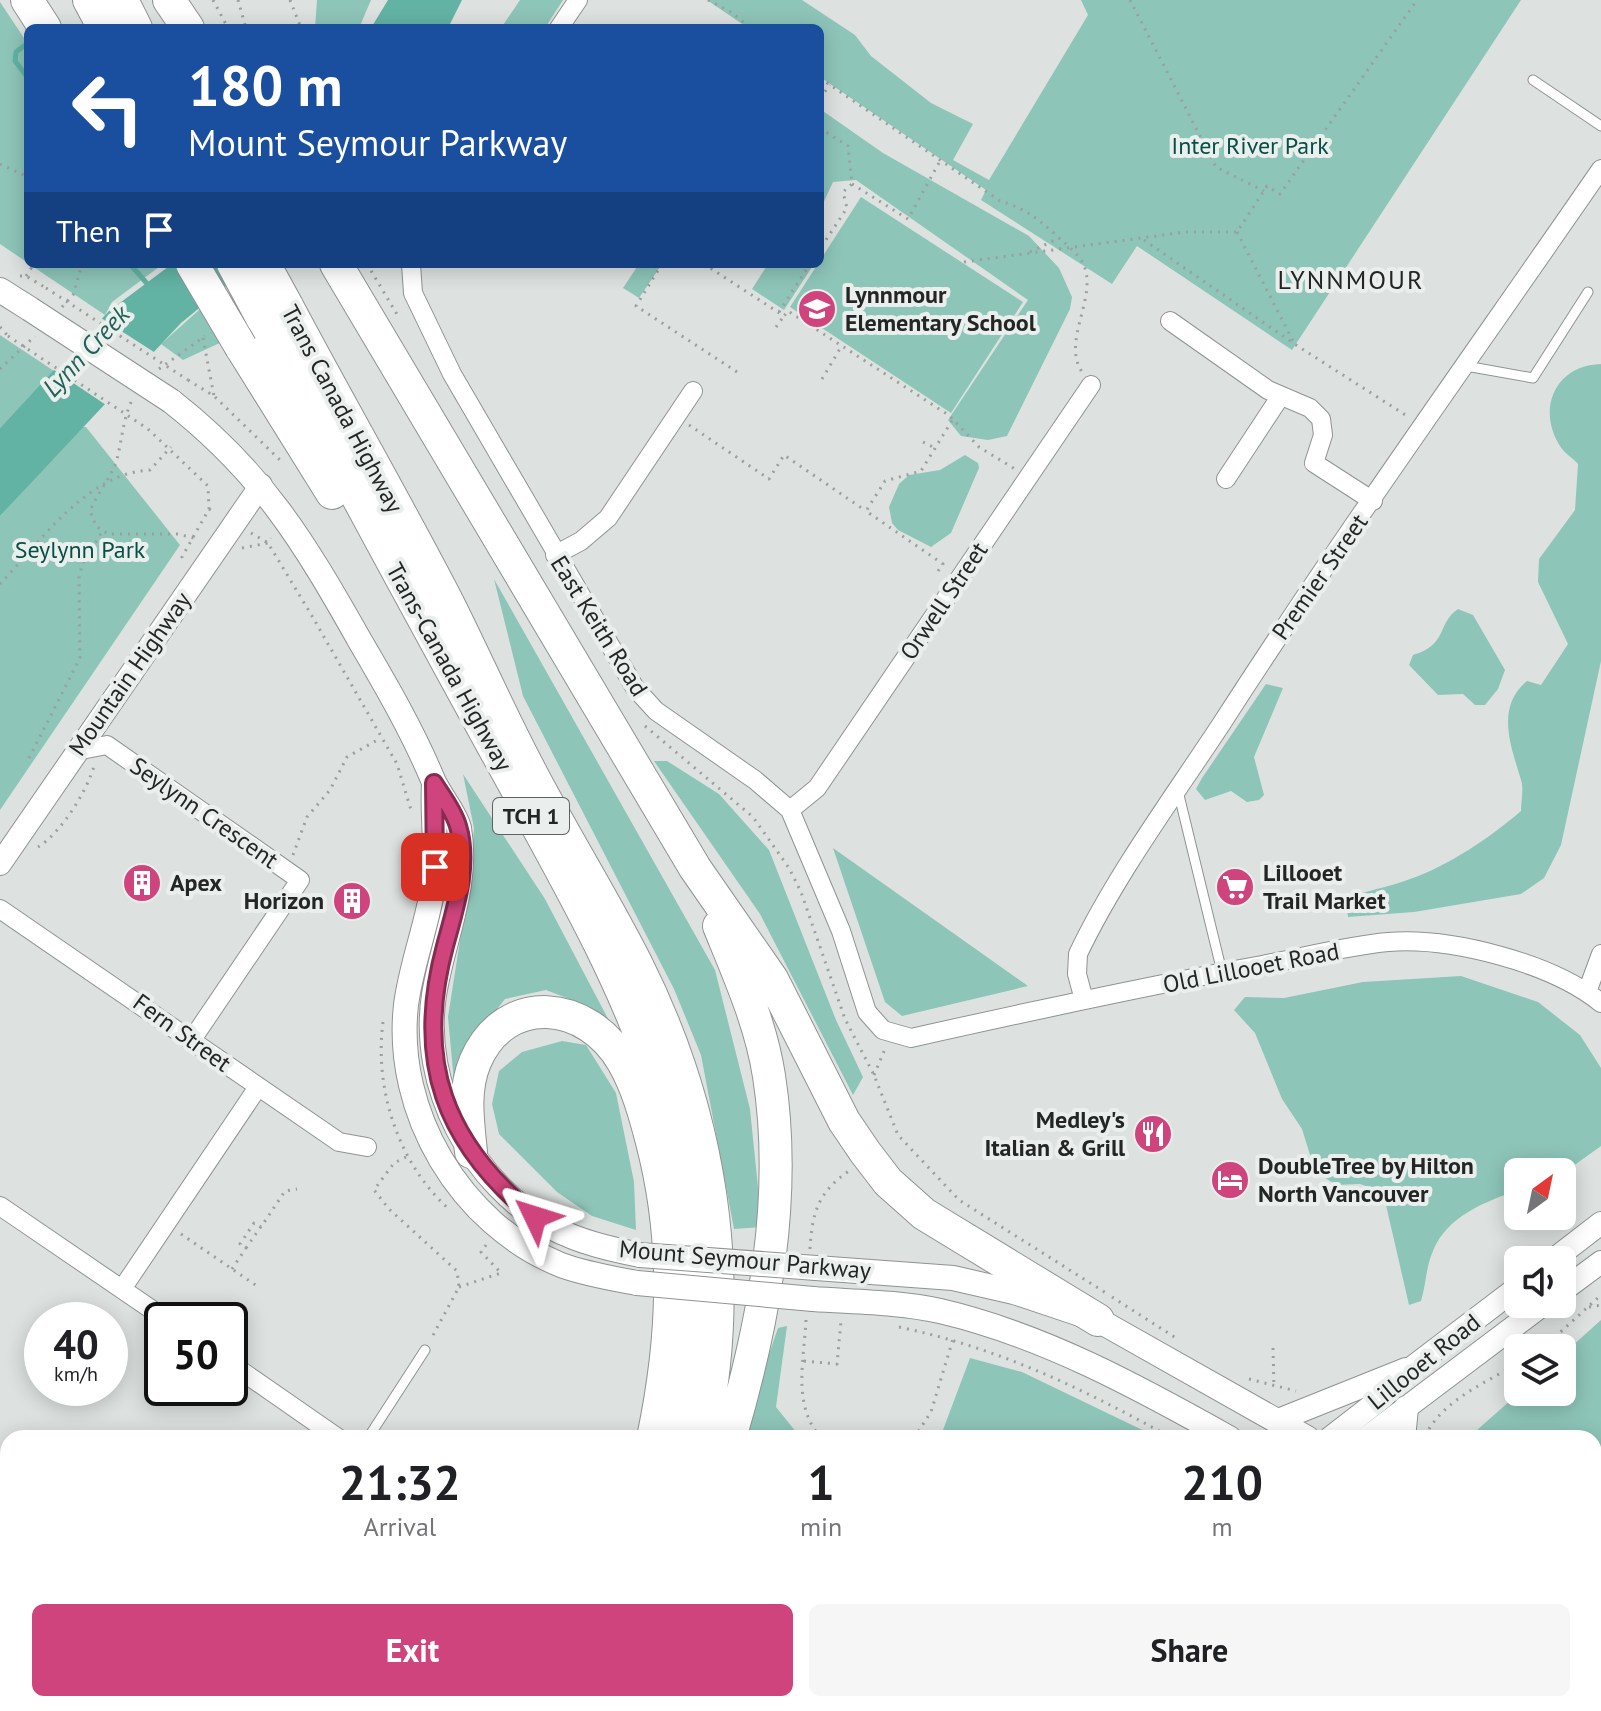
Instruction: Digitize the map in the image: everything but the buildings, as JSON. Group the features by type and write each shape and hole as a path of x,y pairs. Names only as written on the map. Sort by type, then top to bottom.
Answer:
{"highway":[{"path":"27,0 42,24"},
{"path":"89,0 102,24"},
{"path":"122,0 134,24"},
{"path":"169,0 187,24"},
{"path":"179,0 188,24"},
{"path":"194,268 487,736"},
{"name":"Trans Canada Highway","path":"236,268 274,312 449,604 528,768"},
{"name":"Trans Canada Highway","path":"265,268 274,312"},
{"path":"359,268 695,868 772,979 844,1121 888,1182 924,1214 1098,1320"},
{"name":"Trans-Canada Highway","path":"274,312 487,736 616,976 656,1069 671,1117 690,1216 695,1281 693,1347 679,1430"},
{"name":"Trans-Canada Highway","path":"528,768 637,965 674,1049 694,1111 713,1214 718,1280 715,1362 703,1430"},
{"path":"695,868 748,997 769,1075 774,1131 768,1276 754,1355 732,1430"},
{"path":"471,1152 468,1083 482,1048 501,1025 525,1014 561,1013 595,1029 623,1061 647,1125 659,1170 671,1252 670,1334 654,1430"}],"main road":[{"path":"0,290 171,401 209,431 261,485 286,516 322,574 413,732 434,783"},
{"name":"Mount Seymour Parkway","path":"434,783 458,825 461,878 434,997 433,1057 449,1111 471,1152 497,1183 535,1217 573,1238 640,1255 953,1278 1014,1292 1098,1320 1292,1430"},
{"name":"Mount Seymour Parkway","path":"434,783 433,888 406,1005 405,1037 417,1110 447,1171 465,1193 520,1243 569,1268 637,1283 907,1305 973,1320 1054,1348 1213,1430"},
{"path":"1404,1430 1406,1408"}],"street":[{"path":"562,24 578,0"},
{"name":"Premier Street","path":"1084,1000 1077,974 1078,954 1178,791 1309,587 1373,501 1601,169"},
{"name":"East Keith Road","path":"411,272 418,307 452,374 555,555 645,701 755,780 790,810 835,916 867,1012 891,1035"},
{"path":"1170,321 1280,397 1310,408 1321,419 1323,435 1314,463 1373,501"},
{"name":"Orwell Street","path":"790,810 817,788 1091,385"},
{"path":"555,555 581,541 608,518 693,391"},
{"path":"1226,479 1280,397"},
{"name":"Mountain Highway","path":"0,864 85,757 102,713 261,485"},
{"name":"Seylynn Crescent","path":"102,713 107,745 300,880 191,1041"},
{"name":"Seylynn Crescent","path":"85,757 107,745"},
{"name":"Fern Street","path":"0,909 339,1142 367,1147"},
{"name":"Old Lillooet Road","path":"891,1035 911,1038 1222,972 1388,942 1437,943 1483,951 1594,998 1601,954"},
{"path":"122,1289 258,1087"},
{"path":"0,1206 144,1304"},
{"path":"1571,1246 1601,1223"},
{"path":"1576,1281 1601,1262"},
{"name":"Lillooet Road","path":"1340,1430 1383,1397 1414,1366 1504,1298"},
{"name":"Lillooet Road","path":"1377,1430 1525,1318"},
{"path":"1276,1421 1414,1366"},
{"path":"248,1376 326,1430"}],"lane":[{"path":"1533,80 1601,126"},
{"path":"1466,366 1533,378 1588,292"},
{"path":"1178,791 1222,972"},
{"path":"373,1430 425,1350"}],"path":[{"path":"213,0 226,24"},
{"path":"238,0 245,24"},
{"path":"290,0 299,24"},
{"path":"708,0 733,13 745,24"},
{"path":"1130,0 1216,167 1264,191"},
{"path":"1237,232 1267,186 1280,194 1417,0"},
{"path":"824,81 1000,201 1026,208 1071,248 1084,265 1085,304 1076,339 1076,362 1091,385"},
{"path":"824,93 830,85"},
{"path":"824,131 848,146 852,184"},
{"path":"852,184 908,219 940,160"},
{"path":"0,164 24,175"},
{"path":"824,243 847,208 843,192 852,184"},
{"path":"964,262 1144,240 1185,232 1237,232"},
{"path":"1237,232 1296,345"},
{"path":"1026,254 1059,238"},
{"path":"1144,240 1296,345 1424,427"},
{"path":"31,268 26,276 214,396 287,468"},
{"path":"359,268 401,321"},
{"path":"660,268 636,306 737,372"},
{"path":"710,268 784,316"},
{"path":"779,312 807,268"},
{"path":"776,327 788,311 953,419 979,447 1028,478"},
{"path":"0,327 8,336 148,429 171,447 208,486 209,509 182,557"},
{"path":"157,371 211,331"},
{"path":"203,338 214,396"},
{"path":"822,379 841,347"},
{"path":"102,532 90,511 109,479 117,457 122,424 136,390"},
{"path":"866,511 885,481 921,471 953,419"},
{"path":"686,423 769,479 784,455 943,564 938,571"},
{"path":"923,442 935,448"},
{"path":"0,584 64,516 109,479 128,471 150,470 171,447"},
{"path":"102,532 177,534 194,538"},
{"path":"29,758 80,658 79,578 82,565 102,532"},
{"path":"268,543 397,764 413,817"},
{"path":"645,726 655,738 717,783 753,817 775,845 801,892 845,1019 874,1075 898,1135 959,1200 1181,1341"},
{"path":"285,870 307,817 330,790 347,757 381,738"},
{"path":"33,849 49,840 91,778 85,757"},
{"path":"385,1012 385,1079 395,1128"},
{"path":"874,1075 891,1035"},
{"path":"406,1157 394,1163 377,1181 374,1190 389,1209 457,1271 459,1287 425,1350"},
{"path":"232,1269 285,1191 297,1189"},
{"path":"246,1248 240,1244 254,1223 261,1227"},
{"path":"180,1234 257,1286"},
{"path":"459,1287 501,1273 481,1252 489,1242"},
{"path":"1558,1334 1601,1295"},
{"path":"1586,1308 1601,1305"},
{"path":"804,1361 837,1364 841,1317"},
{"path":"898,1327 953,1339 1048,1373 1157,1430"},
{"path":"919,1430 931,1412 953,1339"},
{"path":"1273,1348 1274,1388"},
{"path":"1428,1430 1449,1404 1504,1371"},
{"path":"1245,1378 1294,1392 1306,1389"}],"green space":[{"path":"317,0 371,0 361,24 315,24"},
{"path":"520,0 563,0 548,24 504,24"},
{"name":"Inter River Park","path":"707,0 802,0 855,35 871,56 931,103 973,124 953,160 989,180 1088,15 1081,0 1521,0 1292,350 1137,246 1112,284 981,200 986,190 824,80 824,24 742,24"},
{"path":"0,2 24,38 24,260 0,244"},
{"path":"824,112 883,153 1029,236 1059,268 1072,297 1070,309 1007,436 988,440 961,436 948,420 1028,300 856,180 833,182 824,201"},
{"path":"861,197 1023,302 951,413 790,307 815,268 824,268 824,254"},
{"path":"35,268 158,268 112,302 105,315"},
{"path":"636,268 659,268 639,298 623,288"},
{"path":"765,268 811,268 784,310 752,289"},
{"path":"217,294 224,341 183,360 161,344"},
{"path":"0,335 54,371 0,428"},
{"path":"1601,364 1601,661 1561,845 1544,878 1521,894 1414,912 1348,917 1346,900 1439,867 1483,841 1521,811 1522,783 1508,728 1511,703 1527,681 1541,685 1568,644 1538,582 1539,559 1575,510 1578,464 1562,449 1553,432 1551,404 1562,380 1572,372"},
{"name":"Seylynn Park","path":"81,427 86,427 180,545 0,810 0,516"},
{"path":"965,455 978,463 979,468 951,533 931,547 898,530 892,523 889,507 899,484 909,475 940,470"},
{"path":"494,579 715,970 750,1109 762,1227 734,1229 701,1055 674,989 523,696"},
{"path":"1458,609 1473,615 1505,670 1498,689 1485,705 1475,705 1463,694 1438,695 1409,665 1413,655 1432,646"},
{"path":"1266,684 1283,688 1254,757 1264,795 1259,800 1247,802 1231,791 1205,800 1196,789"},
{"path":"654,761 667,761 719,794 769,850 836,1020 863,1077 853,1095 760,914"},
{"path":"463,774 545,899 615,1032 582,1004 546,990 505,999 482,1028 454,1082 448,1017 471,870 474,828"},
{"path":"833,848 1028,986 902,1016 885,1002"},
{"path":"1461,976 1538,1002 1580,1035 1601,1068 1601,1146 1576,1164 1576,1158 1504,1158 1504,1196 1480,1205 1448,1228 1433,1251 1421,1301 1409,1305 1383,1192 1360,1184 1336,1185 1315,1171 1302,1129 1282,1099 1255,1033 1234,1010 1245,997 1284,998 1363,982"},
{"path":"562,1041 586,1045 616,1093 634,1182 636,1230 592,1216 557,1192 499,1134 492,1104 499,1071 522,1052"},
{"path":"1601,1320 1601,1430 1477,1430 1504,1406 1576,1406 1576,1342"},
{"path":"787,1326 776,1407 795,1430 743,1430 778,1328"},
{"path":"970,1358 1022,1372 1142,1430 943,1430"}],"water":[{"path":"388,0 462,0 450,24 373,24"},
{"name":"Lynn Creek","path":"167,268 248,268 181,323 0,516 0,428 109,311"}],"pier":[{"path":"98,316 157,354 109,407 51,368"}],"waterway":[{"path":"24,46 16,52 15,61 24,73"},
{"path":"133,268 150,287"}],"place":[{"name":"Lynnmour Elementary School","path":"817,309"},
{"name":"Apex","path":"142,883"},
{"name":"Lillooet Trail Market","path":"1235,887"},
{"name":"Horizon","path":"352,901"},
{"name":"Medley's Italian & Grill","path":"1153,1134"},
{"name":"DoubleTree by Hilton North Vancouver","path":"1230,1180"}],"district":[{"name":"LYNNMOUR","path":"1351,280"}],"route":[{"path":"435,867 432,820 434,783 458,825 461,852 461,878 440,964 431,1027 440,1089 471,1152 497,1183 535,1217"}]}
